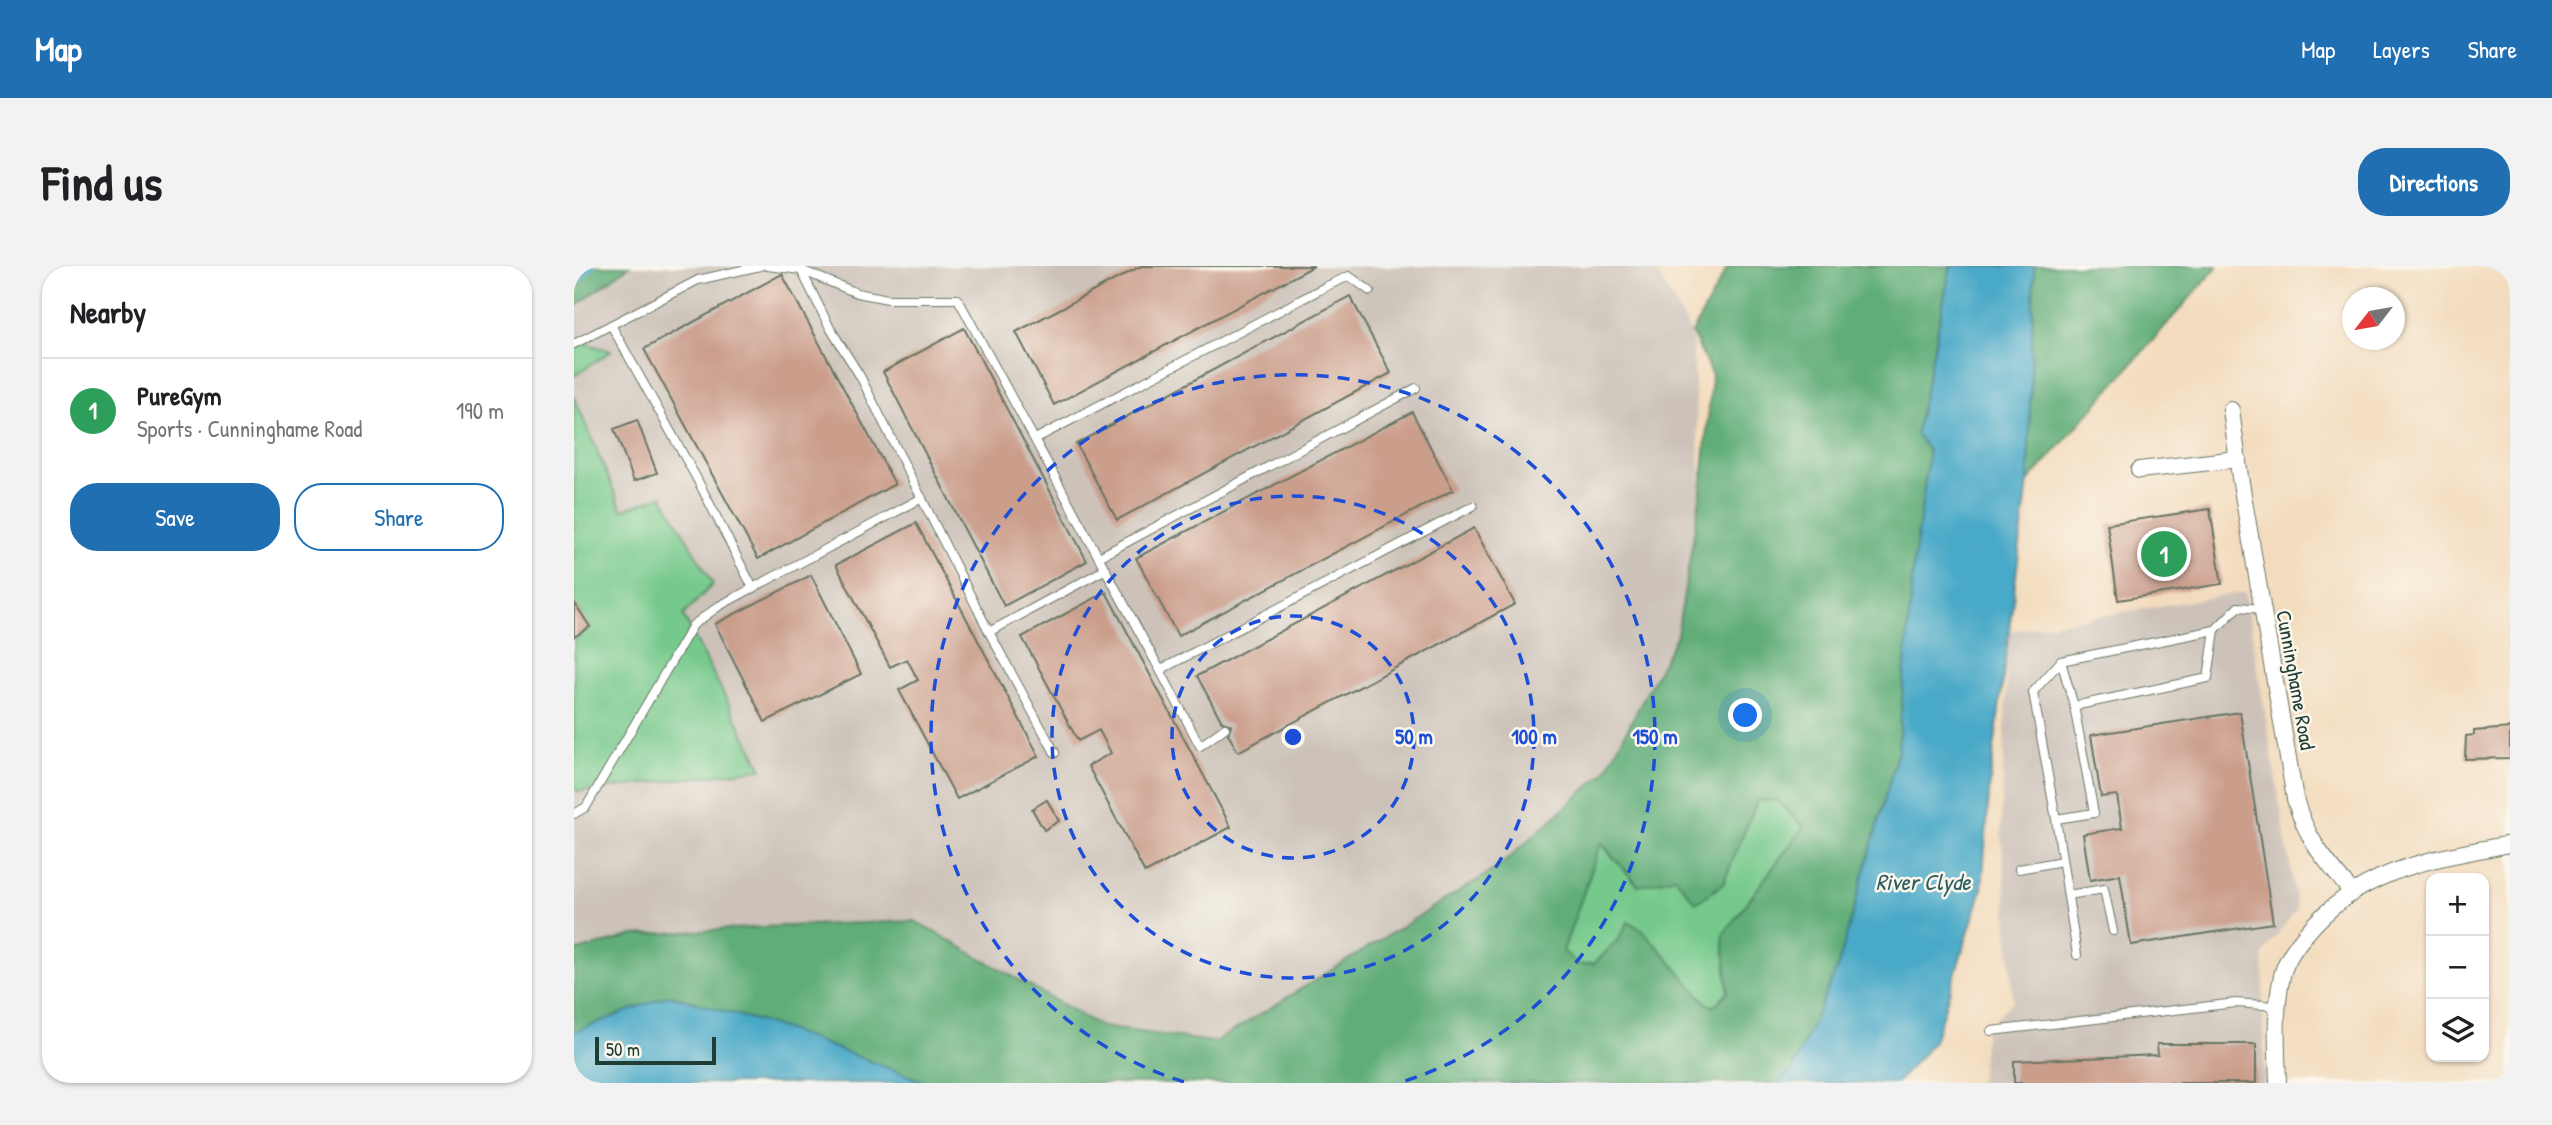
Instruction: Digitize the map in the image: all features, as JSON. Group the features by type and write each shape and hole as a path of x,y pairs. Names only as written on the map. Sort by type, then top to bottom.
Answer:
{"street":[{"name":"Cunninghame Road","path":"2231,410 2295,799 2308,836 2351,891"},
{"path":"2139,470 2238,459"},
{"path":"2278,1083 2276,1006 2282,973 2293,950 2334,904 2373,879 2406,867 2510,844"}],"lane":[{"path":"574,344 698,280 760,266"},
{"path":"767,266 802,270 857,293 888,299 958,299 1200,746 1226,728"},
{"path":"802,270 830,328 860,376 989,632 1055,753"},
{"path":"1035,439 1326,286 1349,276 1370,291"},
{"path":"611,325 697,479 753,588"},
{"path":"1099,557 1416,388"},
{"path":"574,814 586,807 693,625 719,606 922,498"},
{"path":"1160,670 1473,506"},
{"path":"989,632 1106,569"},
{"path":"2077,955 2033,692 2061,661 2215,630 2238,607 2262,609"},
{"path":"2074,706 2208,678 2215,630"},
{"path":"2056,819 2094,813 2074,706 2061,661"},
{"path":"2019,869 2062,861"},
{"path":"2068,895 2104,889 2113,931"},
{"path":"1991,1031 2236,1003 2276,1006"}],"shaded area":[{"path":"629,266 1653,266 1692,333 1701,492 1677,635 1605,772 1500,866 1215,1042 1102,1027 915,921 635,935 574,952 574,307"},
{"path":"2245,592 2297,908 2263,954 2264,1083 1976,1083 1980,1078 1986,1028 2013,1001 2001,826 2009,631"}],"green space":[{"path":"574,266 629,266 574,307"},
{"path":"1728,266 1951,266 1916,433 1929,452 1913,569 1898,751 1838,966 1792,1070 1778,1083 928,1083 782,1028 669,995 574,1032 574,952 634,935 915,921 1102,1027 1215,1042 1500,866 1605,772 1677,635 1701,492 1712,375 1692,333","holes":["1776,800 1804,826 1723,935 1728,992 1713,1007 1706,1003 1642,929 1628,922 1618,940 1595,963 1578,965 1563,951 1601,843 1639,886 1675,877 1696,903 1723,884 1757,801"]},
{"path":"2034,266 2218,266 2028,482"},
{"path":"584,343 611,351 574,376 574,349"},
{"path":"574,396 622,510 662,496 713,584 683,615 762,769 578,792 574,786 574,640 590,627 574,602"},
{"path":"1776,800 1804,827 1723,935 1728,992 1713,1007 1706,1003 1642,929 1629,922 1618,940 1595,963 1578,965 1563,951 1601,843 1638,886 1675,877 1723,884 1757,801"}],"water":[{"name":"River Clyde","path":"1951,266 2034,266 2028,482 1990,780 1982,889 1934,1041 1897,1083 1778,1083 1792,1070 1838,966 1898,751 1913,569 1929,452 1916,433"},
{"path":"669,995 782,1028 928,1083 574,1083 574,1032"}],"building":[{"path":"1141,266 1314,266 1054,405 1016,332"},
{"path":"782,274 895,484 758,559 644,349"},
{"path":"1350,296 1391,373 1117,520 1076,444"},
{"path":"964,328 1087,561 1004,606 883,372"},
{"path":"1412,412 1453,490 1178,636 1136,558"},
{"path":"637,420 657,473 634,481 614,429"},
{"path":"2210,509 2222,584 2118,600 2107,524"},
{"path":"916,523 1039,756 957,799 899,690 918,680 907,659 890,667 836,565"},
{"path":"1474,528 1515,604 1238,752 1228,734 1231,725 1222,722 1197,676"},
{"path":"811,575 861,674 765,722 715,624"},
{"path":"1106,592 1231,827 1145,873 1088,766 1111,753 1099,730 1078,741 1022,637"},
{"path":"574,602 590,627 574,637"},
{"path":"2240,712 2273,923 2131,945 2120,875 2090,880 2083,834 2122,828 2117,795 2101,797 2091,735"},
{"path":"2510,728 2510,758 2465,759 2466,736 2474,735 2474,731"},
{"path":"1047,800 1059,821 1044,830 1032,809"},
{"path":"2157,1044 2256,1044 2256,1083 2014,1083 2014,1061 2158,1055"}],"waterway":[{"path":"574,285 593,266"}],"place":[{"name":"PureGym","path":"2164,554"}]}
